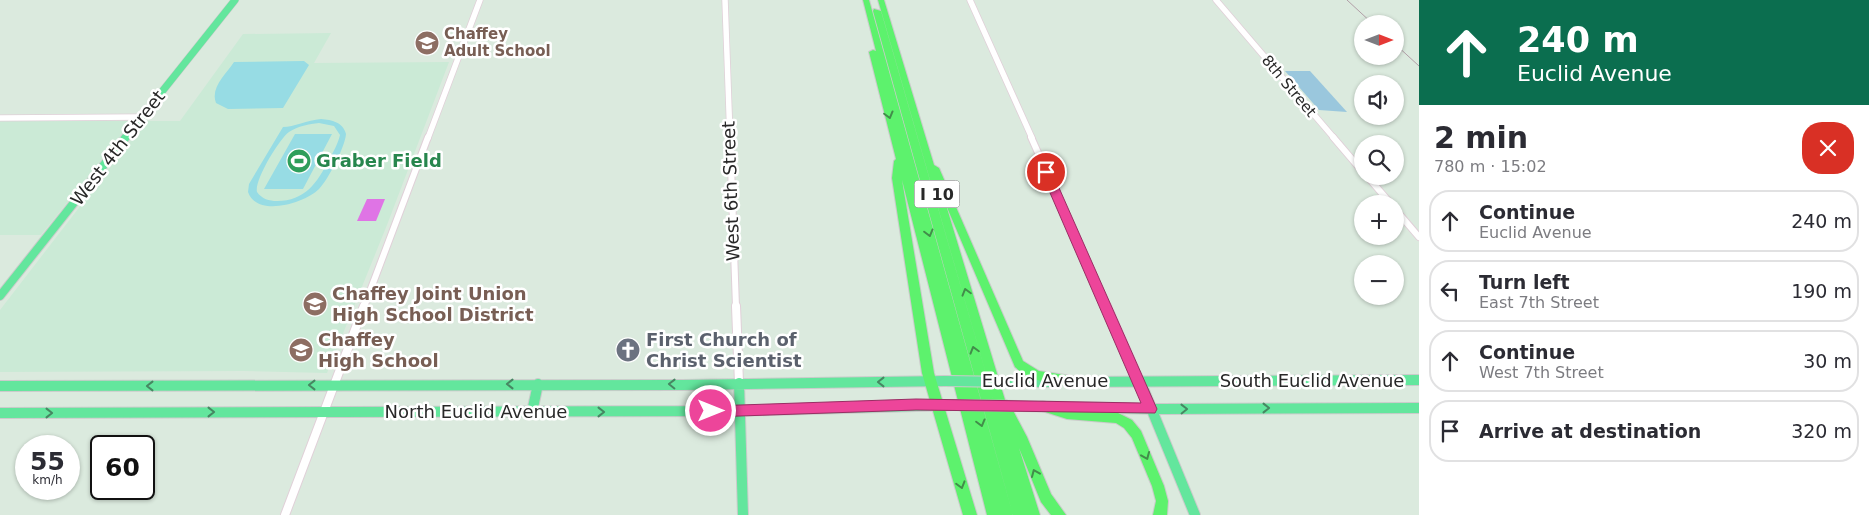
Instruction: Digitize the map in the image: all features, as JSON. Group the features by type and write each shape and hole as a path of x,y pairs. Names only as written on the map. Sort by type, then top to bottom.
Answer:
{"highway":[{"name":"I 10","path":"859,0 994,515"},
{"path":"866,0 1006,515"},
{"path":"874,0 1020,515"},
{"name":"I 10","path":"881,0 1033,515"},
{"path":"921,139 1019,364 1025,370 1042,376 1078,382"},
{"path":"899,152 897,178 930,382 970,515"},
{"path":"995,389 1021,437 1046,498 1059,515"},
{"path":"1043,406 1067,414 1118,418 1128,424 1137,436 1158,486 1162,501 1160,515"}],"main road":[{"name":"West 4th Street","path":"0,296 235,0"},
{"name":"South Euclid Avenue","path":"1204,382 1419,380"},
{"name":"North Euclid Avenue","path":"0,386 945,381"},
{"name":"Euclid Avenue","path":"945,381 1204,382"},
{"path":"1140,381 1195,515"},
{"path":"738,383 743,515"},
{"path":"532,412 538,384"},
{"name":"North Euclid Avenue","path":"0,413 740,411 953,405"},
{"name":"Euclid Avenue","path":"953,405 1150,409 1217,408"},
{"name":"South Euclid Avenue","path":"1217,408 1419,408"}],"street":[{"path":"284,515 480,0"},
{"name":"West 6th Street","path":"725,0 738,383"},
{"path":"970,0 1140,381"},
{"name":"8th Street","path":"1216,0 1354,162"},
{"path":"0,118 142,117"},
{"path":"1374,185 1383,195"},
{"path":"1404,220 1419,237"}],"shaded area":[{"name":"Chaffey High School","path":"331,33 314,63 449,62 387,225 327,373 243,371 0,372 0,310 146,121 180,121 243,34"},
{"path":"304,61 309,65 283,108 228,109 216,103 215,92 217,87 234,62"},
{"path":"1285,71 1310,71 1347,112 1319,110"},
{"path":"325,119 337,122 345,130 346,134 339,155 323,185 303,199 282,206 261,204 253,200 248,192 249,184 283,127","holes":["315,123 334,126 340,135 338,142 320,176 309,189 295,198 277,201 263,198 257,192 259,179 268,160 289,132"]},
{"path":"0,121 133,121 41,235 0,235"},
{"name":"Graber Field","path":"295,134 332,134 303,189 264,189"},
{"path":"367,199 385,199 376,221 357,221"}],"railway":[{"path":"1347,0 1363,15"},
{"path":"1404,52 1419,66"}],"place":[{"name":"Chaffey Adult School","path":"427,43"},
{"name":"Graber Field","path":"299,161"},
{"name":"Chaffey Joint Union High School District","path":"315,304"},
{"name":"Chaffey High School","path":"301,350"},
{"name":"First Church of Christ Scientist","path":"628,350"}],"route":[{"path":"711,411 916,405 1150,409 1119,333 1046,172"}]}
